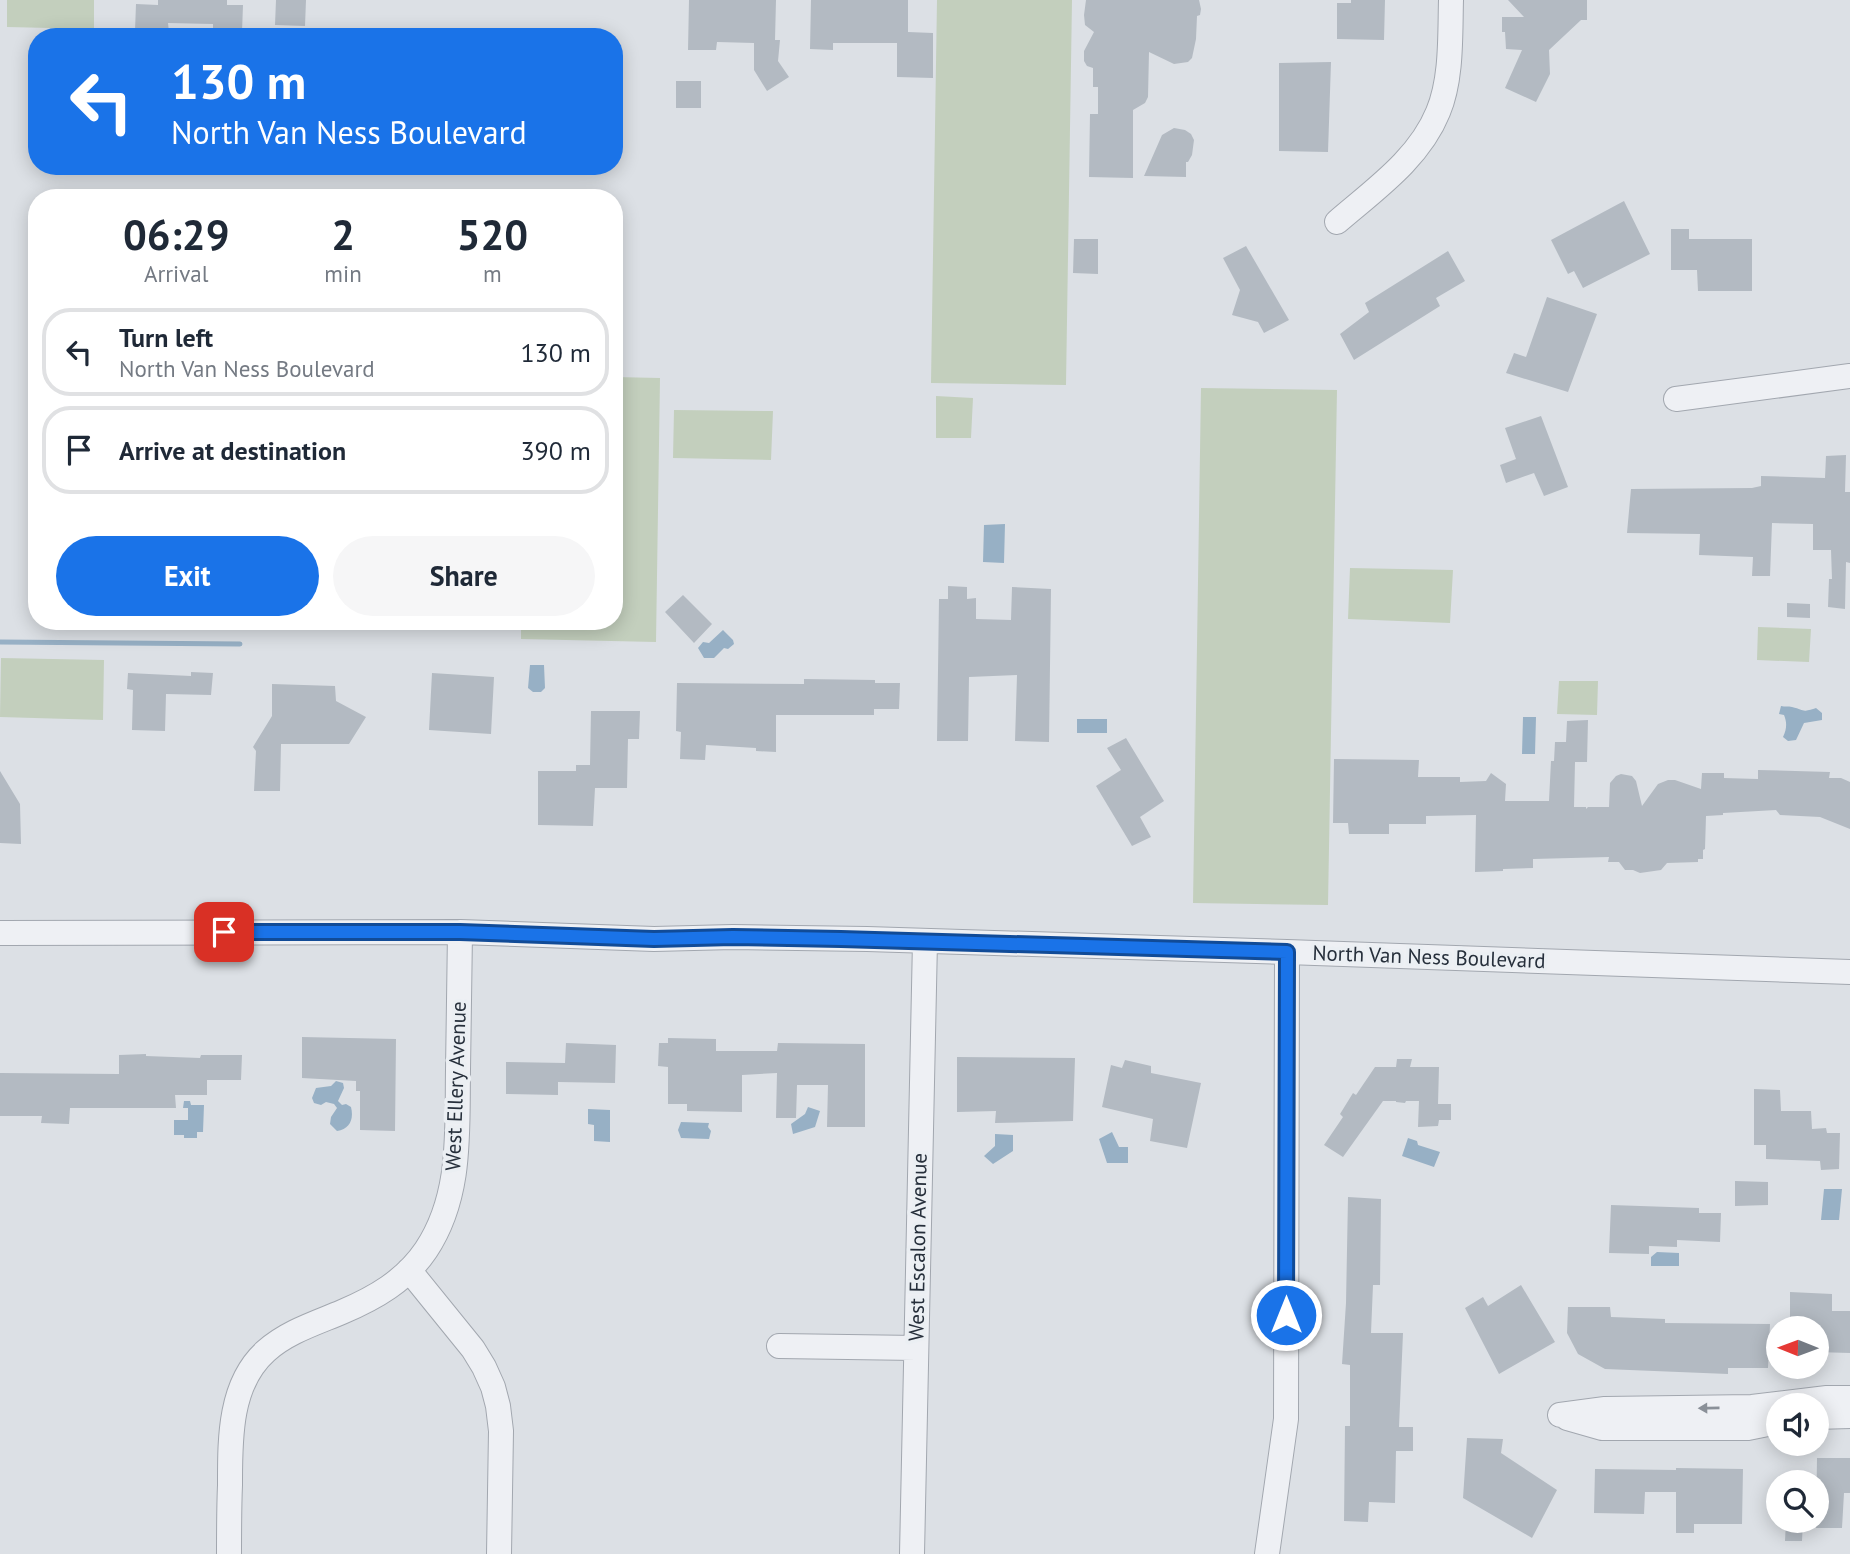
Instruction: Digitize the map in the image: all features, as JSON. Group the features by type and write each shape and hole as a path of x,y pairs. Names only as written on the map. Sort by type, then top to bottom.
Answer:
{"street":[{"path":"1337,222 1387,180 1417,149 1439,112 1448,76 1451,0"},
{"path":"1676,399 1850,376"},
{"name":"North Van Ness Boulevard","path":"0,933 460,932 654,939 733,937 925,941 1850,972"},
{"name":"West Ellery Avenue","path":"229,1554 230,1434 241,1390 252,1368 265,1352 281,1340 387,1290 425,1251 449,1202 457,1144 460,932"},
{"name":"West Escalon Avenue","path":"912,1554 925,941"},
{"path":"1267,1554 1286,1419 1287,952"},
{"path":"409,1270 473,1349 493,1387 501,1431 499,1554"},
{"path":"779,1346 916,1348"},
{"path":"1753,1417 1827,1398 1850,1398"},
{"path":"1829,1417 1850,1416"},
{"path":"1652,1418 1753,1417 1766,1420"}],"green space":[{"path":"7,0 94,0 94,28 7,27"},
{"path":"937,0 1072,0 1066,385 931,383"},
{"path":"623,377 660,378 656,642 521,639 521,630 623,630"},
{"path":"1201,388 1337,390 1328,905 1193,903"},
{"path":"936,396 973,398 971,438 936,438"},
{"path":"674,410 773,411 771,460 673,458"},
{"path":"1350,568 1453,570 1450,623 1348,619"},
{"path":"1758,627 1811,629 1809,662 1757,660"},
{"path":"1,658 104,660 103,720 0,717"},
{"path":"1559,681 1598,681 1597,715 1557,714"}],"water":[{"path":"1005,524 1004,563 983,562 984,525"},
{"path":"723,630 734,644 728,649 724,648 714,658 704,658 698,648 703,642 709,643"},
{"path":"530,665 544,665 545,688 541,692 533,692 528,688"},
{"path":"1781,706 1805,711 1816,708 1822,713 1822,720 1804,723 1796,740 1788,741 1783,737 1786,723 1784,715 1779,714"},
{"path":"1523,717 1536,717 1535,754 1522,754"},
{"path":"1077,719 1107,719 1107,733 1077,733"},
{"path":"336,1081 343,1083 344,1088 338,1101 351,1107 352,1116 348,1126 337,1131 330,1124 337,1108 334,1104 326,1102 321,1105 314,1103 312,1098 316,1088 331,1086"},
{"path":"184,1101 190,1101 191,1105 204,1105 203,1132 197,1132 197,1138 174,1135 174,1120 188,1120 188,1108 183,1108"},
{"path":"808,1107 820,1111 815,1127 793,1134 791,1124 805,1114"},
{"path":"588,1109 610,1110 610,1142 594,1141 594,1125 588,1124"},
{"path":"681,1122 709,1123 709,1139 681,1138 678,1130"},
{"path":"1112,1132 1119,1147 1128,1147 1128,1163 1107,1163 1099,1139"},
{"path":"995,1134 1013,1135 1013,1151 993,1164 984,1156 995,1146"},
{"path":"1408,1138 1417,1141 1418,1145 1440,1152 1434,1167 1402,1156"},
{"path":"1824,1189 1842,1189 1839,1220 1821,1220"},
{"path":"1657,1252 1679,1253 1679,1266 1651,1266 1651,1257"}],"building":[{"path":"158,0 227,0 227,5 243,5 242,28 168,23 169,28 135,28 136,4 158,5"},
{"path":"276,0 306,0 305,26 275,25"},
{"path":"689,0 776,0 775,40 780,40 778,61 789,77 767,91 754,70 754,43 717,42 716,50 688,50"},
{"path":"811,0 908,0 908,32 933,33 933,78 897,77 897,43 833,43 833,50 810,49"},
{"path":"1086,0 1199,0 1201,9 1200,15 1197,16 1192,58 1188,62 1174,64 1149,52 1148,97 1145,103 1133,110 1133,178 1089,177 1090,114 1098,114 1098,87 1093,87 1093,68 1087,66 1084,61 1084,51 1094,32 1085,25"},
{"path":"1351,0 1385,0 1384,40 1337,39 1337,3 1351,3"},
{"path":"1508,0 1587,0 1587,20 1581,20 1549,50 1550,74 1536,102 1505,88 1522,50 1506,49 1502,17 1524,17"},
{"path":"1331,62 1328,152 1279,151 1279,63"},
{"path":"676,81 701,81 701,108 676,108"},
{"path":"1174,128 1185,130 1194,140 1192,155 1186,162 1186,177 1144,176 1162,135"},
{"path":"1624,201 1650,254 1583,288 1574,271 1568,274 1551,240"},
{"path":"1671,229 1689,229 1689,239 1752,239 1752,291 1698,291 1697,270 1671,270"},
{"path":"1074,239 1098,239 1098,274 1073,273"},
{"path":"1246,246 1289,320 1264,333 1258,322 1232,315 1240,290 1223,258"},
{"path":"1448,251 1465,281 1436,298 1440,306 1354,360 1340,334 1369,312 1365,303"},
{"path":"1547,297 1597,314 1568,392 1506,373 1514,353 1526,357"},
{"path":"1541,416 1568,487 1544,496 1534,473 1506,483 1500,465 1516,459 1505,428"},
{"path":"1846,455 1845,492 1850,492 1850,563 1846,562 1845,609 1828,607 1829,579 1832,579 1831,550 1813,550 1813,524 1772,523 1770,576 1752,576 1753,557 1699,555 1700,534 1627,533 1631,489 1752,488 1761,486 1761,476 1825,478 1826,456"},
{"path":"948,586 967,587 967,599 976,598 976,619 1011,620 1012,587 1051,589 1049,742 1015,741 1017,675 969,677 968,741 937,741 939,599 948,599"},
{"path":"683,595 712,624 694,643 665,612"},
{"path":"1787,603 1810,604 1810,618 1787,617"},
{"path":"191,672 213,673 211,695 166,694 165,731 132,730 133,690 127,689 128,673 191,676"},
{"path":"432,673 494,677 491,734 429,730"},
{"path":"804,679 900,683 899,709 874,709 874,715 776,715 776,752 706,745 705,760 680,759 681,732 676,731 677,683 804,684"},
{"path":"272,684 335,686 336,701 366,717 349,744 281,744 280,791 254,791 256,751 253,747 272,716"},
{"path":"591,711 640,711 639,739 628,739 627,788 595,788 593,826 538,825 538,771 576,771 576,765 590,765"},
{"path":"1588,720 1587,762 1575,762 1574,807 1609,807 1610,783 1621,774 1632,776 1636,781 1642,806 1658,784 1668,780 1701,789 1702,773 1724,773 1724,778 1758,779 1758,770 1830,772 1829,778 1841,778 1850,782 1850,829 1820,817 1780,815 1776,810 1723,813 1706,816 1705,849 1703,859 1698,859 1698,862 1667,863 1661,870 1640,873 1625,870 1619,862 1608,862 1609,857 1533,859 1533,868 1475,872 1476,815 1426,816 1426,824 1389,824 1389,834 1349,834 1348,823 1333,823 1334,759 1419,760 1418,777 1460,777 1460,782 1486,781 1491,773 1506,784 1505,801 1549,801 1555,742 1566,742 1567,721"},
{"path":"1126,738 1164,801 1140,817 1151,837 1132,846 1096,786 1121,770 1107,748"},
{"path":"0,771 20,804 21,844 0,843"},
{"path":"302,1037 396,1039 395,1131 360,1130 360,1091 356,1091 356,1081 302,1078"},
{"path":"668,1038 716,1039 716,1051 777,1051 778,1043 865,1044 865,1127 827,1127 828,1085 797,1085 796,1118 776,1118 777,1073 742,1075 742,1112 687,1111 687,1104 668,1104 668,1067 658,1066 659,1043 668,1043"},
{"path":"566,1043 616,1045 615,1083 558,1082 558,1095 506,1094 506,1062 565,1063"},
{"path":"119,1055 200,1058 201,1055 242,1055 241,1080 207,1080 207,1095 175,1095 176,1108 70,1108 69,1124 41,1123 42,1116 0,1116 0,1073 119,1074"},
{"path":"957,1057 1075,1058 1073,1121 995,1123 996,1111 957,1112"},
{"path":"1397,1059 1412,1059 1410,1067 1439,1067 1438,1104 1451,1104 1451,1120 1439,1120 1438,1126 1418,1127 1419,1101 1383,1101 1343,1157 1324,1145 1343,1117 1340,1114 1353,1093 1356,1095 1375,1067 1396,1067"},
{"path":"1125,1060 1151,1066 1151,1073 1201,1083 1187,1148 1150,1141 1153,1119 1102,1107 1111,1065 1122,1068"},
{"path":"1754,1089 1780,1090 1781,1111 1811,1111 1812,1129 1826,1128 1827,1133 1840,1133 1839,1169 1821,1170 1820,1161 1766,1159 1766,1145 1754,1145"},
{"path":"1735,1181 1768,1182 1768,1205 1735,1206"},
{"path":"1348,1197 1381,1199 1380,1285 1373,1285 1371,1333 1403,1333 1399,1427 1413,1427 1413,1451 1396,1451 1395,1503 1369,1502 1368,1522 1344,1521 1345,1426 1350,1426 1350,1365 1342,1364"},
{"path":"1611,1205 1699,1208 1699,1213 1721,1213 1720,1242 1677,1240 1677,1247 1649,1246 1649,1254 1609,1253"},
{"path":"1521,1285 1555,1342 1499,1374 1465,1308 1483,1297 1488,1306"},
{"path":"1790,1292 1832,1294 1832,1311 1850,1311 1850,1353 1829,1352 1829,1316 1790,1316"},
{"path":"1568,1307 1610,1307 1611,1317 1665,1319 1665,1323 1766,1324 1766,1368 1728,1368 1728,1374 1605,1369 1578,1354 1567,1333"},
{"path":"1467,1438 1503,1439 1501,1453 1557,1490 1532,1538 1463,1498"},
{"path":"1817,1458 1850,1458 1850,1493 1844,1493 1842,1528 1829,1528 1829,1470 1817,1470"},
{"path":"1595,1469 1743,1469 1742,1524 1694,1524 1694,1533 1676,1533 1676,1492 1645,1492 1644,1514 1594,1513"},
{"path":"1785,1533 1802,1533 1802,1541 1785,1541"}],"waterway":[{"path":"0,642 240,644"}],"route":[{"path":"224,932 460,932 654,939 841,939 1287,952 1286,1315"}]}
